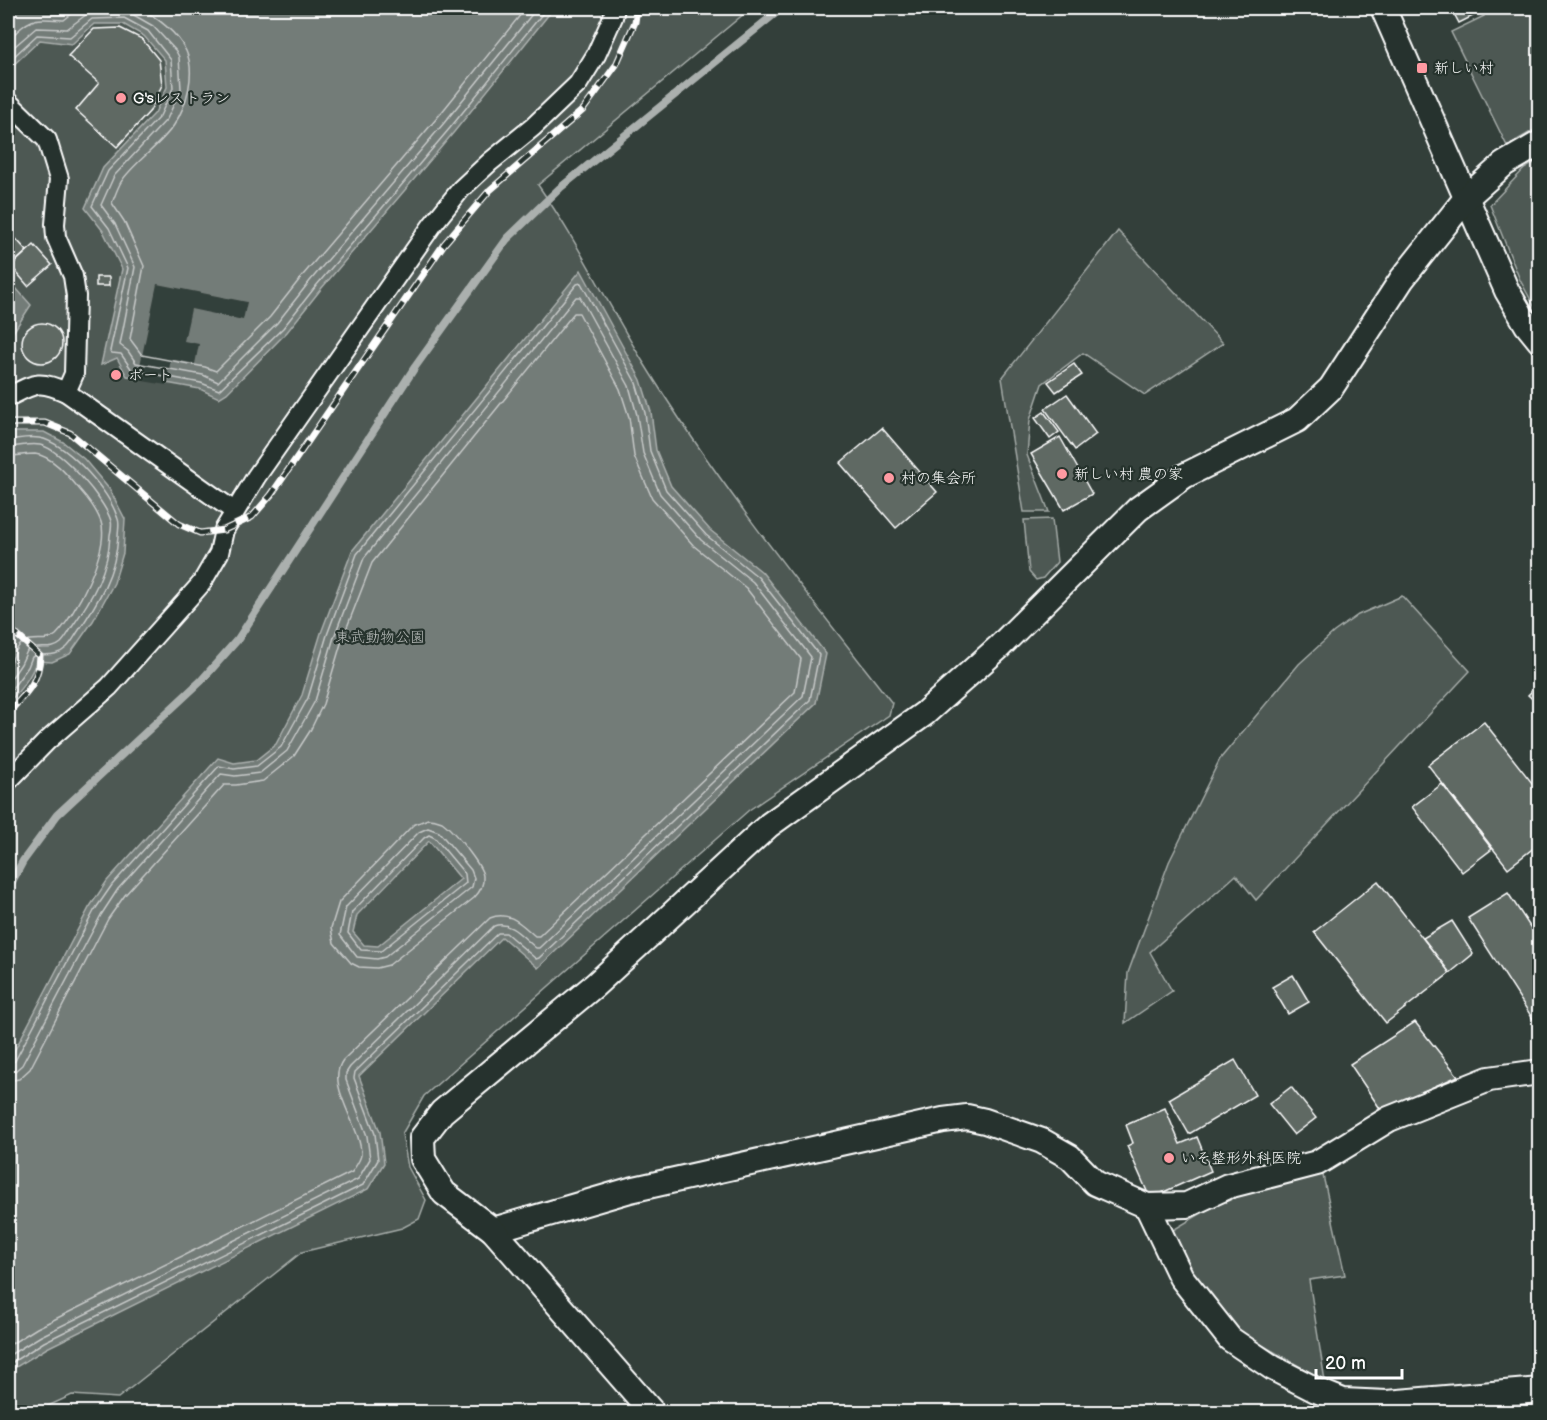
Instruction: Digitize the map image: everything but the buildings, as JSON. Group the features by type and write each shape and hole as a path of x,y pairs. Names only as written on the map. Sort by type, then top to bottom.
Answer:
{"street":[{"path":"8,781 47,741 109,687 201,584 219,553 225,530 234,511 433,224 462,189 578,84 596,56 615,8"},
{"path":"1383,8 1508,291 1539,341"},
{"path":"8,102 47,140 59,179 56,237 73,276 76,296 74,374 66,392"},
{"path":"652,1413 493,1230 444,1194 423,1159 422,1138 442,1112 596,985 769,825 924,714 998,648 1137,509 1184,476 1297,420 1331,388 1402,279 1467,197 1504,164 1539,143"},
{"path":"8,397 37,383 52,385 66,392 234,511"},
{"path":"493,1230 630,1190 943,1120 967,1117 985,1121 1042,1142 1070,1157 1095,1182 1147,1206 1187,1205 1228,1186 1317,1162 1389,1119 1489,1079 1539,1072"},
{"path":"1147,1206 1181,1276 1230,1339 1273,1368 1316,1390 1344,1401 1387,1403 1539,1390"}],"green space":[{"name":"東武動物公園","path":"8,8 751,8 538,185 645,365 702,453 827,621 892,703 889,715 749,810 424,1096 402,1134 408,1167 426,1200 419,1219 402,1228 302,1252 118,1398 72,1395 35,1412 8,1412"},
{"path":"1481,8 1539,8 1539,127 1507,146 1451,32 1484,16"},
{"path":"1539,160 1539,315 1520,280 1490,205 1524,169"},
{"path":"1118,231 1223,343 1145,395 1083,353 1042,384 1030,420 1027,455 1049,512 1024,512 1002,378"},
{"path":"1052,519 1057,562 1043,578 1036,580 1029,572 1024,520"},
{"path":"1402,596 1470,671 1256,900 1236,875 1150,952 1172,991 1125,1023 1128,973 1169,862 1220,759 1299,664 1334,632 1358,615"},
{"path":"1322,1171 1345,1275 1309,1280 1325,1381 1238,1331 1190,1272 1173,1230 1239,1191"}],"water":[{"path":"8,8 554,8 287,332 227,393 219,398 200,389 127,376 117,358 101,365 122,269 103,231 85,208 103,168 155,113 167,87 165,60 144,36 123,24 94,24 72,44 40,40 8,70"},
{"path":"581,270 641,380 651,412 656,450 671,486 710,530 762,572 826,654 816,703 538,968 502,937 359,1076 380,1132 384,1163 368,1189 47,1348 8,1372 8,1063 89,908 107,881 218,758 234,763 256,760 276,744 302,695 321,633 352,551","holes":["429,841 461,879 378,946 364,945 353,932 357,915"]},
{"path":"8,279 31,305 8,340"},
{"path":"13,432 44,432 63,442 84,459 110,490 125,519 123,553 114,583 93,621 70,654 52,662 36,661 21,689 8,703 8,435"}],"pier":[{"path":"157,284 247,302 243,320 191,309 184,341 199,344 195,364 171,359 166,385 137,380"}],"waterway":[{"path":"8,889 23,861 57,815 201,681 238,639 415,367 507,239 560,188 782,8"}],"railway":[{"path":"8,426 13,423 45,423 70,433 179,524 200,533 224,530 252,517 271,495 444,244 490,190 583,110 616,65 635,22 637,8"},
{"path":"8,627 40,656 34,681 8,713"}],"place":[{"name":"新しい村","path":"1422,68"},
{"name":"G'sレストラン","path":"121,98"},
{"name":"ボート","path":"116,375"},
{"name":"新しい村 農の家","path":"1062,474"},
{"name":"村の集会所","path":"889,478"},
{"name":"いそ整形外科医院","path":"1169,1158"}]}
